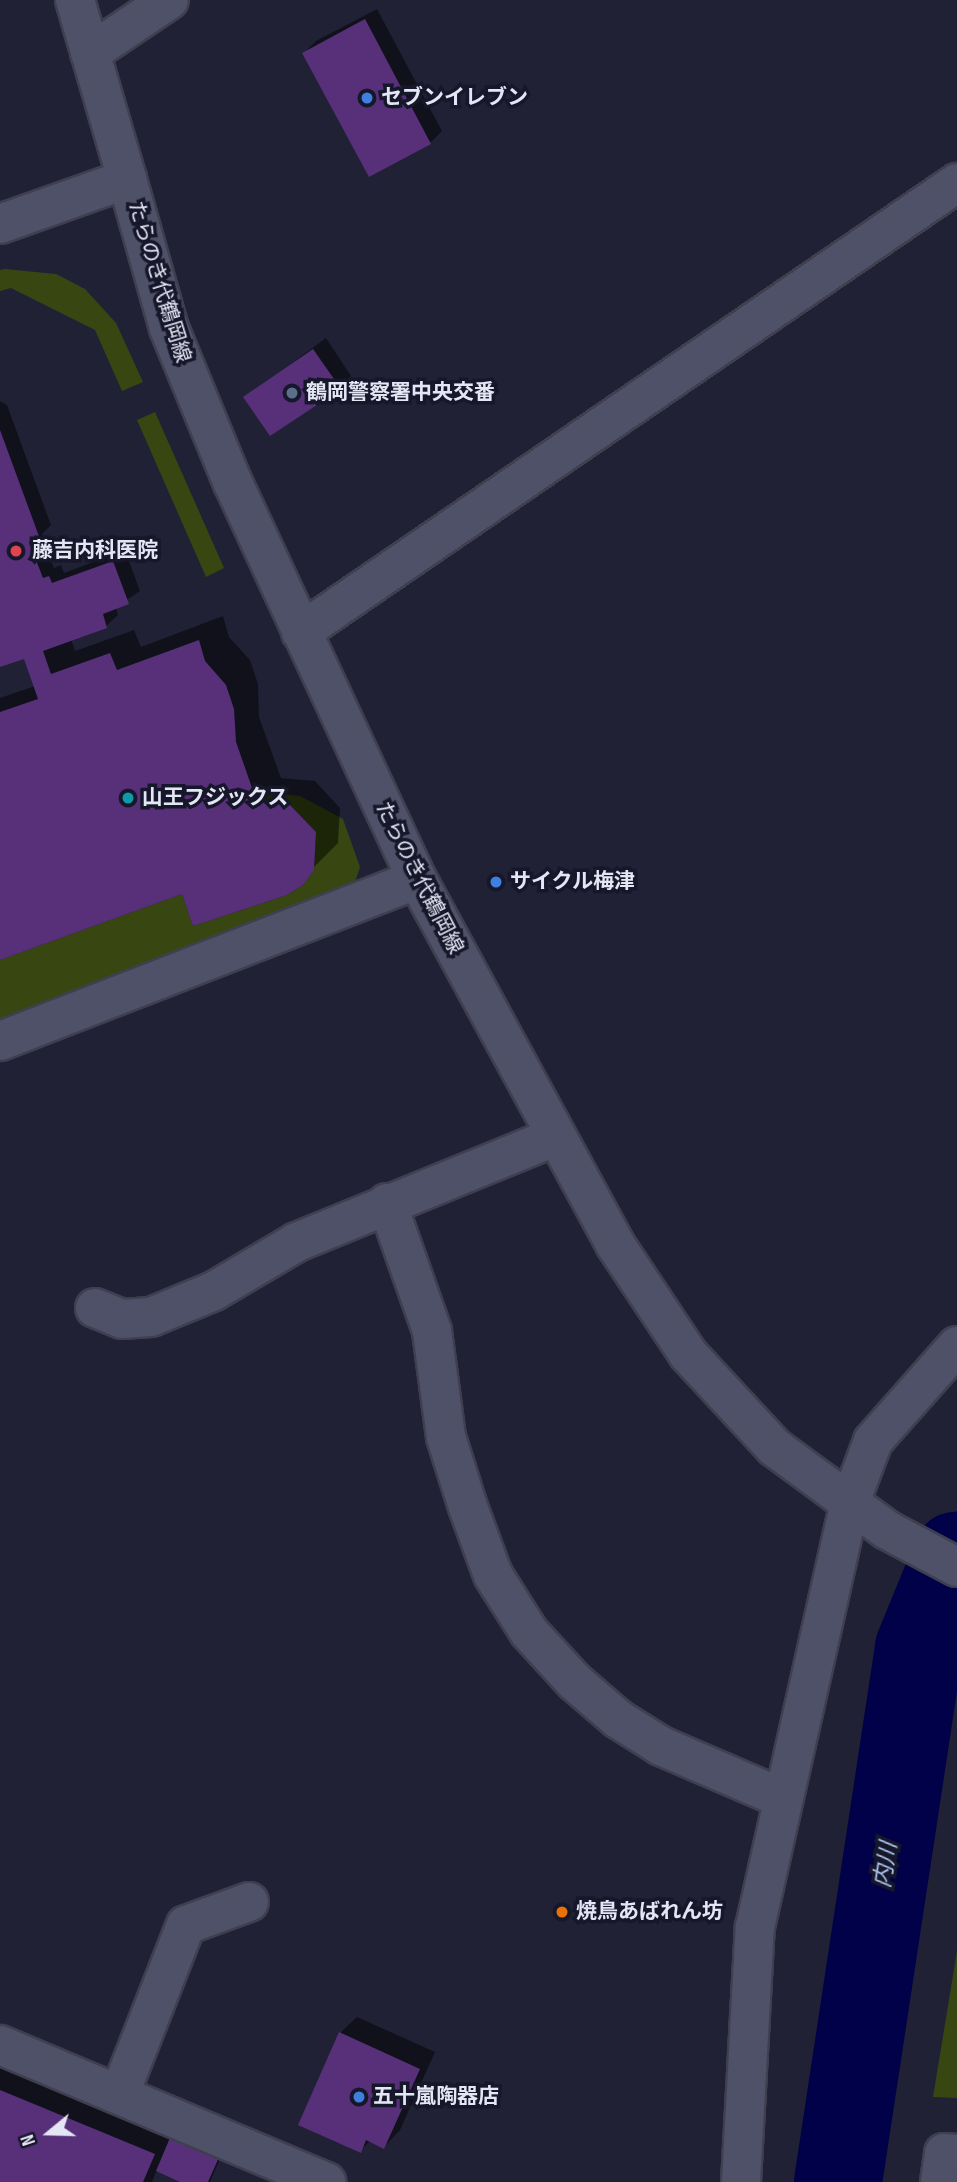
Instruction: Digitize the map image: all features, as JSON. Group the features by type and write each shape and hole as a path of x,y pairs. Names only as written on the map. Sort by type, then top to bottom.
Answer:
{"street":[{"path":"75,0 127,179"},
{"path":"90,53 169,0"},
{"name":"たらのき代鶴岡線","path":"0,224 127,179 169,328 301,632 417,880 554,1137 615,1244 688,1354 774,1447 849,1505 887,1530 957,1567"},
{"path":"301,632 957,183"},
{"path":"0,1041 417,880"},
{"path":"94,1308 122,1319 151,1317 214,1291 297,1242 554,1137"},
{"path":"387,1203 432,1331 446,1437 468,1507 494,1575 529,1632 575,1682 618,1719 661,1746 782,1798"},
{"path":"741,2182 755,1927 849,1505 873,1441 957,1346"},
{"path":"120,2093 186,1925 249,1902"},
{"path":"0,2045 120,2093 326,2182"},
{"path":"940,2182 944,2153 957,2154"}],"green space":[{"path":"0,270 56,274 85,289 116,323 143,382 122,391 95,330 11,288 0,291"},
{"path":"155,412 224,568 206,577 137,420"},
{"path":"273,793 300,796 343,819 360,867 351,894 0,1026 0,960 182,894 193,926 287,895 303,885 314,870 316,832 290,805 257,802 255,796"},
{"path":"957,1951 957,2098 933,2097"}],"building":[{"name":"セブンイレブン","path":"365,19 431,144 369,177 302,53"},
{"name":"鶴岡警察署中央交番","path":"313,349 341,389 270,436 243,397"},
{"name":"山王フジックス","path":"0,430 40,539 29,542 43,578 49,576 52,583 113,561 129,604 103,614 107,628 43,651 51,674 110,653 117,670 199,640 205,661 226,685 234,709 236,742 257,802 290,805 316,832 314,870 303,885 287,895 193,926 182,894 0,960 0,712 38,699 24,659 0,667"},
{"name":"五十嵐陶器店","path":"339,2032 420,2069 384,2149 366,2140 361,2153 298,2125"},
{"path":"0,2090 155,2154 143,2182 0,2182"},
{"path":"172,2133 220,2155 208,2182 180,2182 156,2171"}],"waterway":[{"name":"内川","path":"838,2182 919,1648 957,1555"}],"place":[{"name":"セブンイレブン","path":"367,98"},
{"name":"鶴岡警察署中央交番","path":"292,393"},
{"name":"藤吉内科医院","path":"16,551"},
{"name":"山王フジックス","path":"128,798"},
{"name":"サイクル梅津","path":"496,882"},
{"name":"焼鳥あばれん坊","path":"562,1912"},
{"name":"五十嵐陶器店","path":"359,2097"}]}
